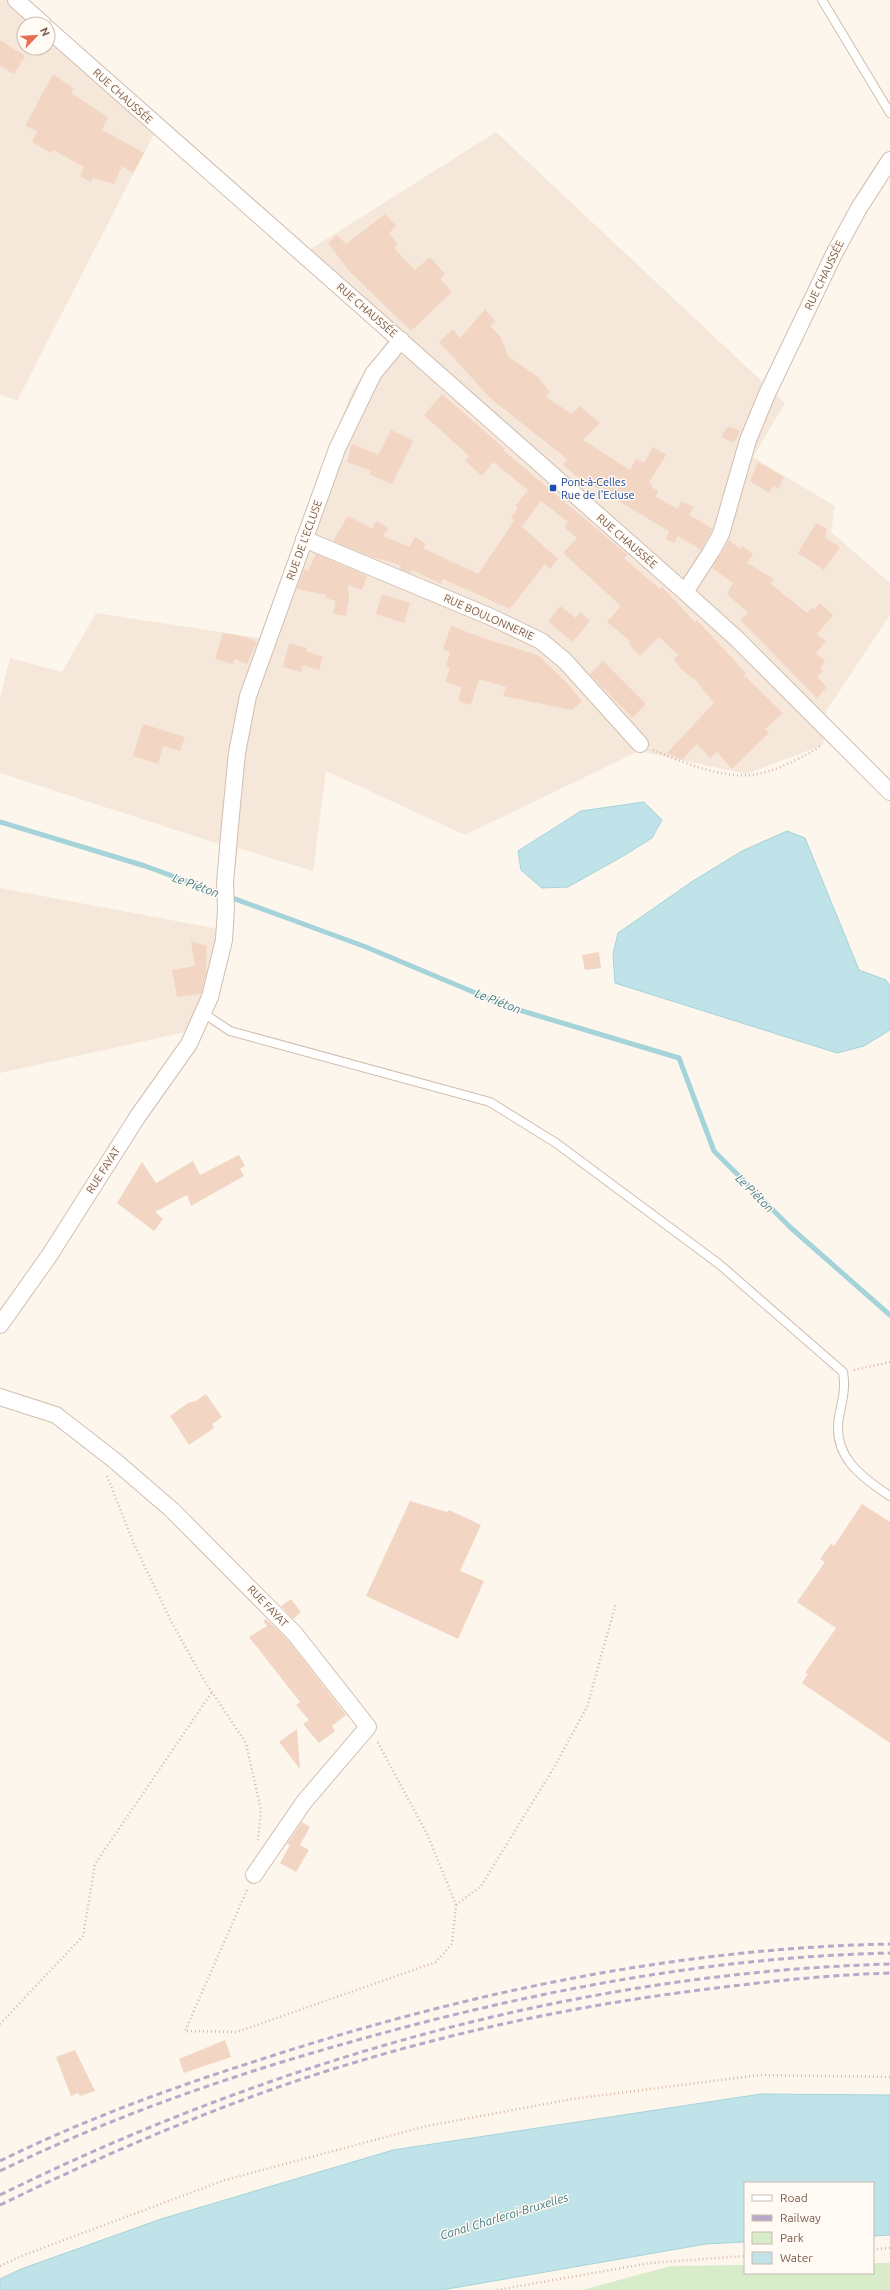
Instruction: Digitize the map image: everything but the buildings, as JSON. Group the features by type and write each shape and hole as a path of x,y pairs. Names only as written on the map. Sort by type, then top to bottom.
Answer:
{"street":[{"path":"16,0 34,16"},
{"name":"RUE CHAUSSÉE","path":"56,36 737,639 890,792"},
{"name":"RUE CHAUSSÉE","path":"685,592 721,534 748,440 767,394 834,254 859,208 890,160"},
{"name":"RUE DE L'ECLUSE","path":"225,883 237,753 248,696 337,449 373,374 401,340"},
{"name":"RUE BOULONNERIE","path":"304,539 491,617 541,640 565,661 640,744"},
{"name":"RUE FAYAT","path":"0,1325 49,1256 138,1116 189,1044 203,1013 216,977 224,940 226,909 225,883"},
{"name":"RUE FAYAT","path":"0,1397 56,1415 114,1460 172,1510 295,1634 368,1727"},
{"path":"254,1875 304,1802 368,1727"}],"lane":[{"path":"822,0 890,113"},
{"path":"203,1013 230,1031 490,1102 556,1144 719,1264 843,1372 846,1385 838,1432 841,1452 852,1466 890,1496"}],"path":[{"path":"640,744 697,766 724,773 752,775 784,765 815,750 834,737"},
{"path":"843,1372 890,1362"},
{"path":"106,1474 134,1544 172,1623 212,1692 246,1743 261,1810 257,1846"},
{"path":"456,1905 481,1886 553,1769 587,1707 616,1604"},
{"path":"0,2024 83,1936 95,1864 212,1692"},
{"path":"254,1875 185,2031 237,2032 436,1962 452,1944 456,1905 428,1836 388,1759 368,1727"},
{"path":"0,2266 24,2255 225,2180 427,2126 572,2098 760,2075 890,2076"},
{"path":"874,2249 890,2248"},
{"path":"497,2290 650,2263 744,2256"}],"shaded area":[{"path":"0,0 25,0 43,16 16,16 16,56 56,56 56,27 161,120 17,401 0,394"},
{"path":"496,132 785,403 753,457 835,506 831,532 890,583 890,615 827,710 823,745 746,774 639,751 465,835 326,771 313,871 238,848 221,979 186,1032 0,1073 0,888 219,929 225,846 0,773 0,698 10,658 62,672 96,613 259,638 352,391 392,334 306,252"}],"green space":[{"path":"874,2263 890,2263 890,2290 582,2290 671,2266 744,2265 744,2274 874,2274"}],"water":[{"path":"644,802 662,820 652,838 568,887 542,888 521,870 518,851 581,811"},
{"path":"787,831 805,838 859,970 886,980 890,986 890,1030 864,1046 837,1053 615,983 613,954 618,933 693,881 742,851"},
{"name":"Canal Charleroi-Bruxelles","path":"761,2094 890,2095 890,2235 874,2236 874,2182 744,2182 744,2242 706,2244 442,2290 0,2290 0,2279 21,2269 161,2219 393,2150"}],"waterway":[{"name":"Le Piéton","path":"0,822 145,866 366,947 509,1007 679,1058 714,1151 791,1228 890,1315"}],"railway":[{"path":"0,2161 95,2118 160,2093 335,2036 491,1995 650,1965 810,1947 890,1944"},
{"path":"0,2171 42,2151 127,2115 259,2069 347,2043 481,2008 616,1981 684,1970 821,1956 890,1953"},
{"path":"0,2195 105,2146 212,2103 321,2065 433,2032 545,2005 659,1985 774,1971 890,1964"},
{"path":"0,2205 112,2153 227,2106 305,2078 451,2036 550,2014 650,1997 795,1979 890,1973"}],"place":[{"name":"Pont-à-Celles Rue de l'Ecluse","path":"553,488"}]}
